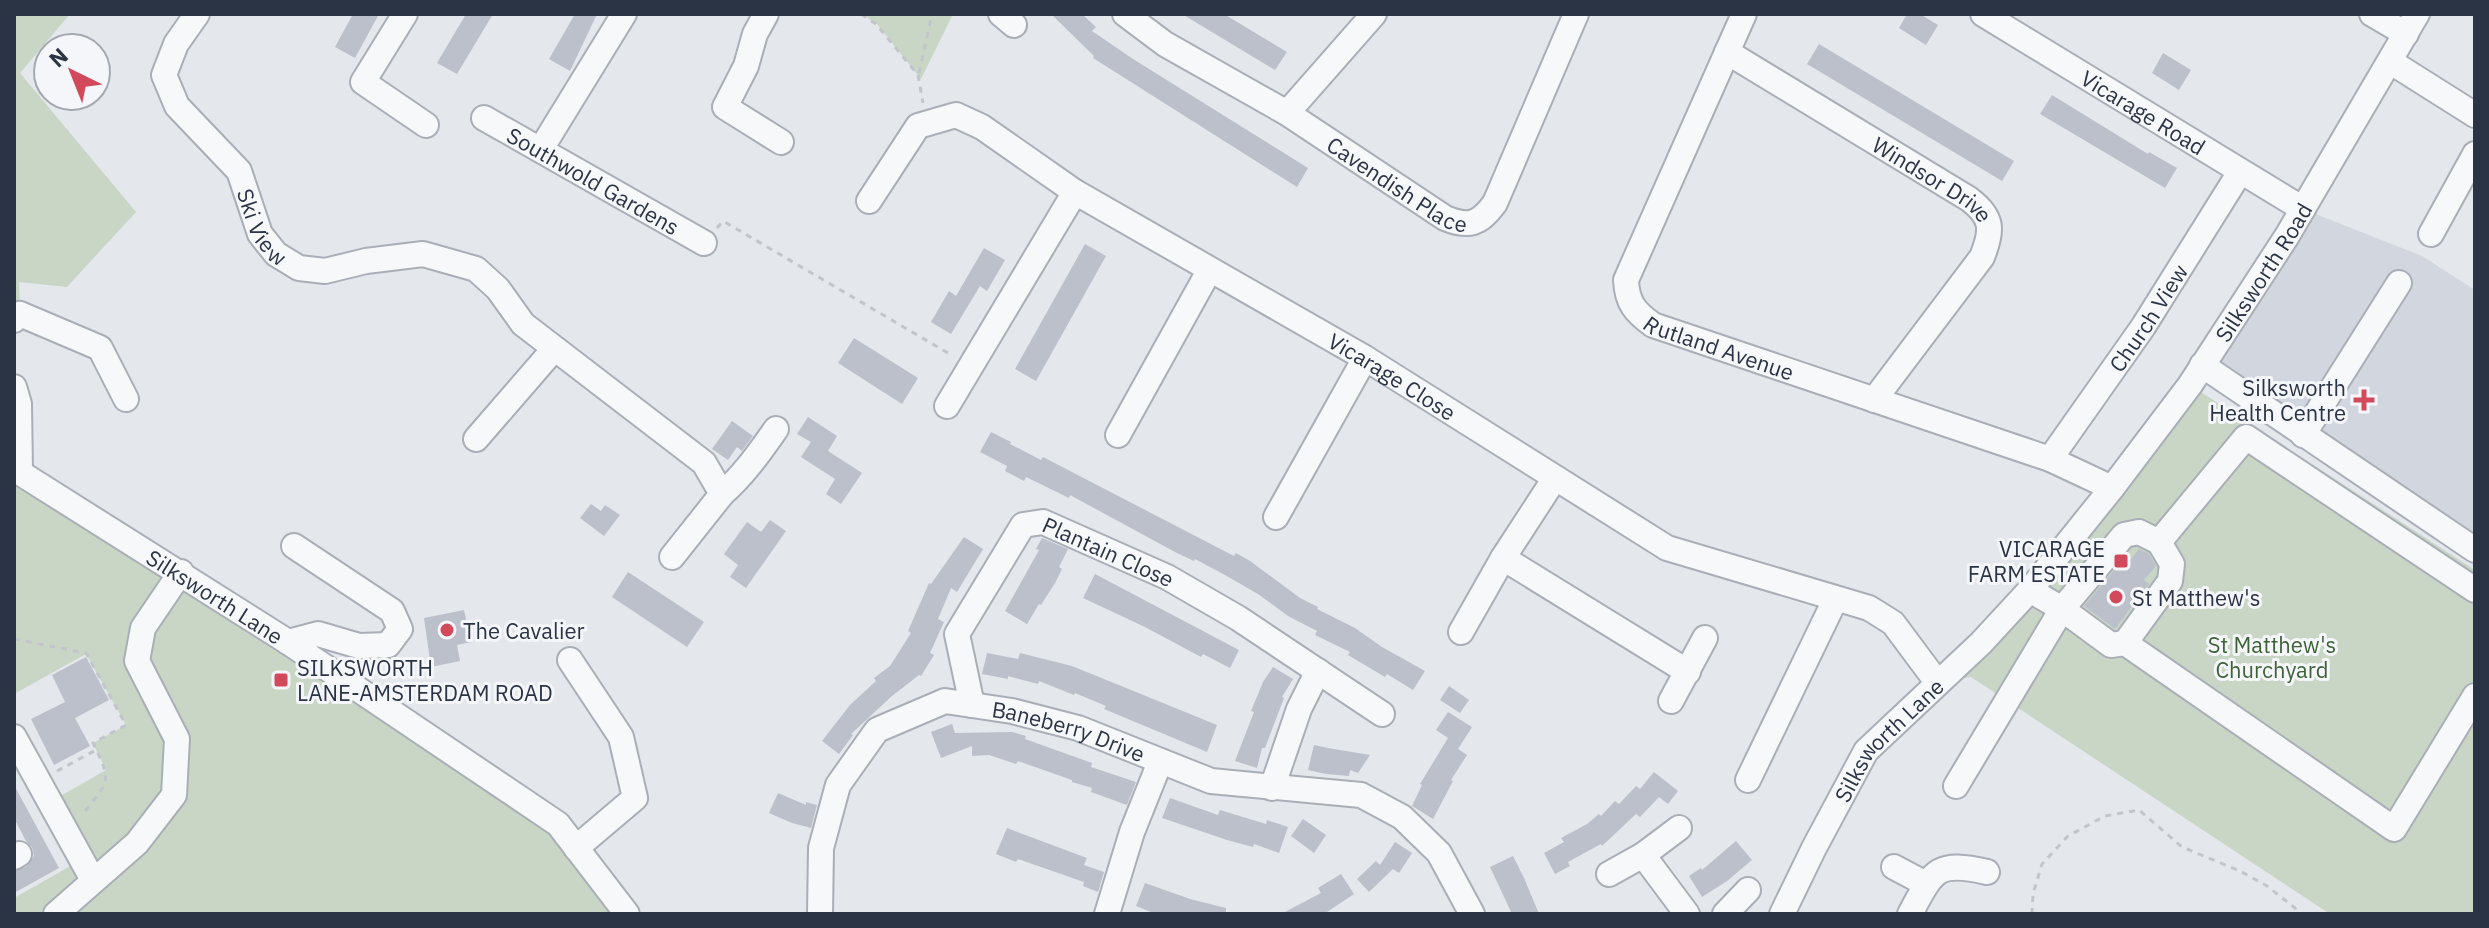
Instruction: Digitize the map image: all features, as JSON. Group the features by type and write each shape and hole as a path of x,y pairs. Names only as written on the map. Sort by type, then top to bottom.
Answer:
{"street":[{"name":"Ski View","path":"197,14 176,44 164,75 177,106 239,171 260,234 276,254 299,268 325,271 366,261 423,254 476,269 498,289 523,324 704,463 722,494"},
{"path":"405,14 363,82 426,125"},
{"path":"541,149 624,14"},
{"path":"766,14 755,34 746,66 725,107 781,142"},
{"name":"Cavendish Place","path":"1125,14 1165,44 1287,113 1445,218 1459,223 1473,223 1495,203 1576,14"},
{"path":"1287,113 1374,14"},
{"name":"Rutland Avenue","path":"1744,14 1626,280 1627,298 1635,312 1653,325 2050,459 2112,488"},
{"name":"Vicarage Road","path":"1983,14 2303,209"},
{"path":"2372,14 2412,24"},
{"name":"Silksworth Road","path":"2030,590 2112,488 2202,365 2303,209 2412,24"},
{"name":"Windsor Drive","path":"1727,52 1969,199 1988,218 1990,238 1982,257 1874,400"},
{"path":"2391,62 2475,115"},
{"name":"Vicarage Close","path":"927,124 956,115 982,127 1075,192 1365,358 1667,548 1869,608 1893,623 1937,682"},
{"name":"Southwold Gardens","path":"484,118 704,243"},
{"path":"869,201 918,126 927,124"},
{"path":"2431,234 2471,171"},
{"name":"Church View","path":"2050,459 2143,327 2240,172"},
{"path":"947,406 1075,192"},
{"path":"1118,435 1209,271"},
{"path":"2303,435 2399,283"},
{"path":"14,320 20,314 100,348 126,399"},
{"path":"476,439 554,349"},
{"path":"1276,517 1365,358"},
{"path":"2202,365 2475,550"},
{"path":"14,387 19,404 17,470"},
{"path":"672,557 722,494 747,469 776,429"},
{"path":"2159,542 2246,437 2475,590"},
{"name":"Silksworth Lane","path":"17,470 288,642 558,824 627,914"},
{"path":"1461,632 1503,558 1555,478"},
{"name":"Plantain Close","path":"972,705 957,634 1023,525 1043,522 1167,577 1238,618 1382,714"},
{"path":"1956,786 2062,609 2124,535 2139,532 2159,542 2172,564 2170,581 2125,643"},
{"path":"288,642 318,634 359,646 388,645 400,629 392,611 294,546"},
{"path":"1503,558 1688,672"},
{"path":"56,914 137,843 174,795 177,739 137,661 143,628 181,572"},
{"path":"2030,590 2111,645 2125,643 2394,829 2475,696"},
{"name":"Silksworth Lane","path":"1782,914 1866,751 1981,643 2030,590"},
{"path":"1748,780 1835,600"},
{"path":"1671,701 1705,638"},
{"path":"570,660 621,737 635,798 576,848"},
{"path":"1272,788 1299,709 1318,671"},
{"name":"Baneberry Drive","path":"820,914 821,848 838,785 877,730 945,701 1012,711 1078,728 1211,781 1361,795 1402,817 1439,853 1472,914"},
{"path":"14,737 93,880"},
{"path":"1107,914 1132,832 1160,762"},
{"path":"1609,874 1643,855 1679,828"},
{"path":"1643,855 1687,914"},
{"path":"1910,914 1926,884 1944,867 1963,866 1987,872"},
{"path":"1894,867 1926,884"},
{"path":"1725,914 1748,890"}],"path":[{"path":"861,14 876,24 918,75"},
{"path":"927,124 918,75 932,14"},
{"path":"704,243 723,221 971,366"},
{"path":"14,639 86,653 126,725 93,743 106,770 105,786 67,834"},
{"path":"38,781 96,750"},
{"path":"2032,914 2033,894 2042,864 2068,836 2105,816 2139,810 2182,847 2267,886 2295,908 2298,914"}],"shaded area":[{"name":"Silksworth Health Centre","path":"2303,209 2422,256 2475,290 2475,550 2202,365"}],"green space":[{"path":"14,14 70,14 55,32 32,32 32,59 20,73 32,87 32,112 53,112 136,212 67,287 19,282 20,314 14,320"},
{"path":"862,14 953,14 921,79 877,24"},
{"name":"St Matthew's Churchyard","path":"2190,385 2475,570 2475,914 2330,914 1971,677 1937,682"},
{"path":"14,387 20,472 558,824 627,914 14,914 14,898 81,860 50,802 106,770 93,743 126,725 86,654 14,694"}],"building":[{"path":"353,14 379,14 355,58 335,47"},
{"path":"466,14 493,14 457,74 437,63"},
{"path":"575,14 597,14 570,71 549,59"},
{"path":"1051,14 1082,14 1096,27 1092,31 1133,59 1308,168 1297,187 1093,58"},
{"path":"1182,14 1224,14 1287,52 1275,70"},
{"path":"1907,14 1920,14 1938,25 1926,45 1899,28"},
{"path":"1819,44 2014,161 2002,181 1807,64"},
{"path":"2163,53 2191,70 2179,90 2152,73"},
{"path":"2052,95 2148,154 2177,168 2165,188 2040,114"},
{"path":"1085,244 1106,256 1036,381 1015,369"},
{"path":"984,248 1005,260 987,291 980,286 951,334 931,322 949,291 956,296"},
{"path":"854,338 918,378 902,404 838,363"},
{"path":"808,417 837,436 828,451 862,473 841,504 826,494 835,479 801,457 811,442 797,434"},
{"path":"732,421 753,436 742,451 737,447 728,460 712,449"},
{"path":"991,432 1234,556 1236,553 1317,609 1355,628 1425,671 1413,690 1387,674 1385,677 1225,575 1175,552 1070,495 1069,498 1026,477 1024,481 1005,471 1007,466 980,452"},
{"path":"591,504 601,511 605,505 620,515 604,536 580,518"},
{"path":"770,520 786,531 746,588 730,577 738,565 724,554 747,522 761,532"},
{"path":"964,537 983,549 957,592 951,588 938,619 944,622 930,653 934,655 921,676 892,696 851,734 839,754 822,741 850,705 876,681 874,678 890,666 911,633 908,631 929,583"},
{"path":"1042,538 1068,549 1055,583 1027,624 1005,611 1039,550 1036,549"},
{"name":"St Matthew's","path":"2139,549 2148,553 2156,566 2144,580 2149,584 2115,629 2084,606 2121,562 2126,565"},
{"path":"628,572 704,622 687,647 612,597"},
{"path":"1095,574 1239,650 1230,668 1203,654 1201,657 1083,598"},
{"name":"The Cavalier","path":"464,610 471,642 457,645 460,661 431,667 424,618"},
{"path":"987,653 1018,659 1020,653 1072,666 1217,725 1207,752 1104,709 1106,706 1075,693 1039,681 1038,684 1008,676 1008,679 982,674"},
{"path":"86,657 109,700 75,718 90,746 54,765 31,719 65,702 52,675"},
{"path":"1273,667 1293,679 1282,697 1257,768 1235,761 1254,712 1251,711"},
{"path":"1449,686 1469,700 1460,713 1440,700"},
{"path":"1448,712 1472,727 1458,749 1467,755 1451,780 1433,819 1412,806 1420,784 1448,738 1436,730"},
{"path":"952,724 955,733 1012,732 1026,736 1025,739 1092,763 1091,767 1136,782 1127,805 1091,792 1092,788 1018,761 1016,764 989,755 972,756 972,746 941,758 931,732"},
{"path":"1314,745 1370,755 1358,773 1350,770 1349,776 1326,774 1308,770"},
{"path":"1654,772 1678,791 1668,804 1659,797 1640,817 1636,814 1602,846 1568,862 1570,866 1555,874 1544,853 1564,842 1561,838 1599,814 1601,816 1615,801 1619,804 1636,786 1640,789"},
{"path":"14,785 59,868 14,893 14,872 27,866 34,856 32,847 14,818"},
{"path":"778,793 806,805 806,802 817,805 811,828 769,813"},
{"path":"1170,798 1218,815 1220,810 1266,824 1267,820 1288,827 1279,853 1254,844 1253,847 1227,840 1162,818"},
{"path":"1303,819 1326,835 1314,853 1291,836"},
{"path":"1007,828 1087,858 1084,865 1104,872 1098,892 1083,886 1084,882 996,854"},
{"path":"1736,841 1752,860 1702,897 1689,876 1702,870"},
{"path":"1395,842 1412,853 1399,873 1393,869 1369,892 1357,879 1376,861 1380,865"},
{"path":"1513,856 1539,914 1512,914 1490,867"},
{"path":"1341,874 1354,894 1324,914 1281,914 1321,893 1318,888"},
{"path":"1145,883 1226,908 1226,914 1156,914 1136,906"}],"place":[{"name":"Silksworth Health Centre","path":"2364,400"},
{"name":"VICARAGE FARM ESTATE","path":"2121,561"},
{"name":"St Matthew's","path":"2116,597"},
{"name":"The Cavalier","path":"447,630"},
{"name":"SILKSWORTH LANE-AMSTERDAM ROAD","path":"281,680"}]}
